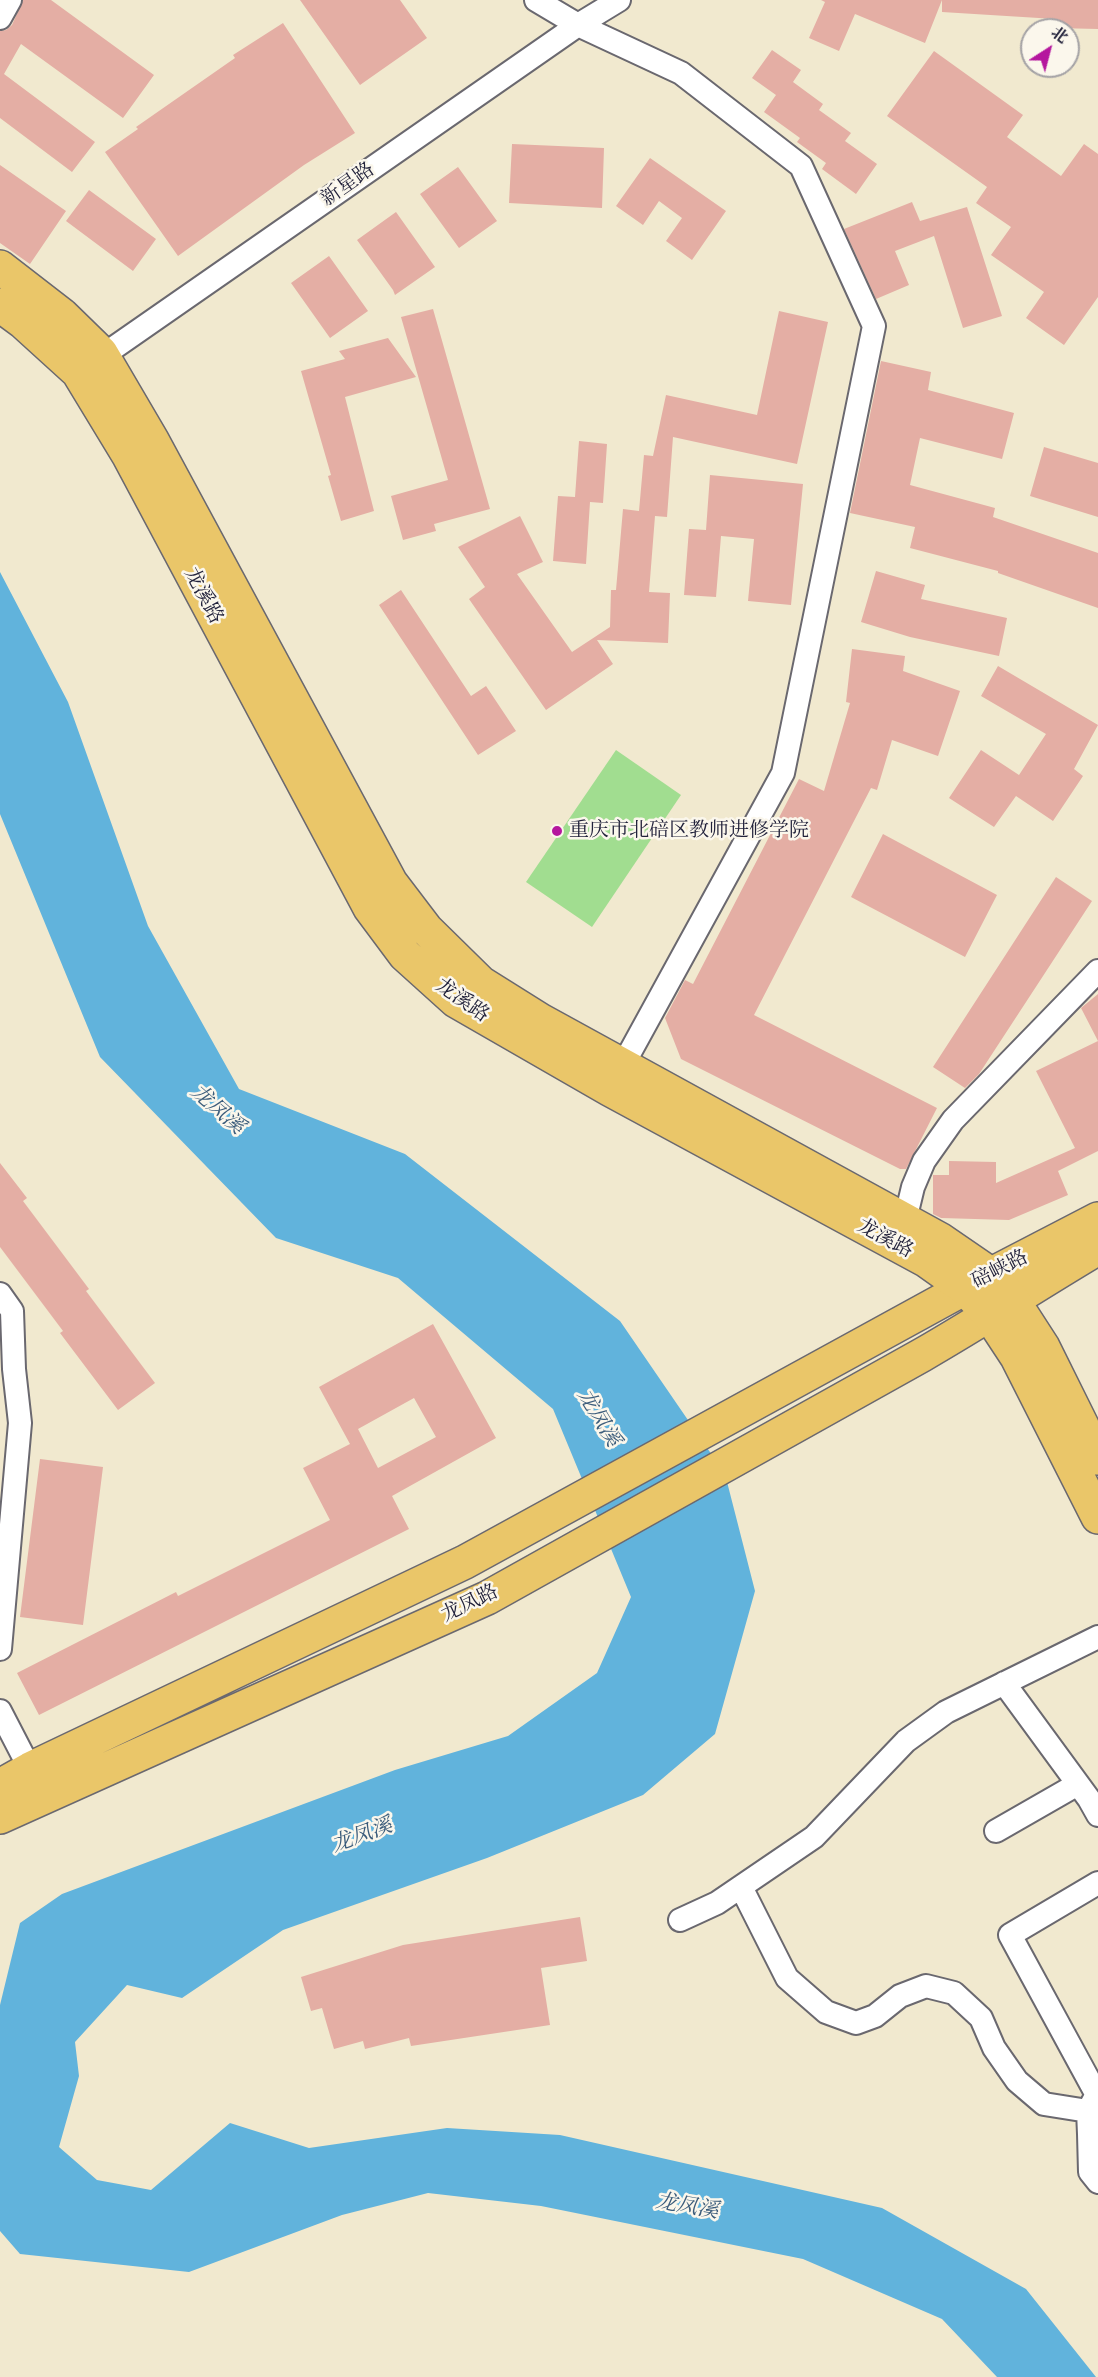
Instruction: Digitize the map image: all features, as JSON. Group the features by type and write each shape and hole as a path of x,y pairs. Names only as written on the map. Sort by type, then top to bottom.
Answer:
{"main road":[{"name":"龙溪路","path":"0,267 62,315 90,364 129,456 370,909 405,955 456,1001 609,1089 927,1261 978,1281"},
{"name":"龙溪路","path":"0,305 90,364 152,440 391,883 426,930 482,983 540,1020 941,1240 1001,1307 1043,1347 1098,1458"},
{"name":"碚峡路","path":"902,1322 1098,1220"},
{"name":"碚峡路","path":"922,1355 1098,1248"},
{"name":"龙溪路","path":"1001,1307 1017,1357 1098,1517"},
{"name":"龙凤路","path":"0,1785 465,1562 902,1322"},
{"name":"龙凤路","path":"0,1817 487,1598 922,1355"}],"street":[{"path":"0,18 10,0"},
{"path":"536,0 578,25 681,73 801,166 874,326 783,773 622,1065"},
{"name":"新星路","path":"90,364 578,25 619,0"},
{"path":"905,1220 913,1187 924,1161 953,1120 1098,971"},
{"path":"0,1294 12,1311 20,1423 0,1649"},
{"path":"680,1920 717,1903 814,1837 906,1741 946,1712 1098,1637"},
{"path":"1004,1683 1098,1815"},
{"path":"0,1711 30,1769"},
{"path":"996,1831 1078,1784"},
{"path":"741,1887 787,1978 826,2012 856,2023 876,2016 900,1996 926,1986 954,1993 981,2018 994,2048 1017,2081 1044,2104 1094,2100"},
{"path":"1095,1892 1010,1935 1094,2100 1090,2172 1098,2182"}],"green space":[{"path":"616,750 681,795 592,927 526,882"}],"water":[{"name":"龙凤溪","path":"0,572 68,702 148,926 239,1089 405,1154 620,1321 725,1474 755,1591 715,1734 643,1795 487,1858 283,1930 182,1998 127,1985 75,2042 79,2076 59,2147 97,2180 151,2190 230,2123 309,2148 447,2128 560,2135 882,2208 1026,2289 1096,2377 997,2377 942,2319 803,2259 541,2206 428,2193 342,2215 189,2272 20,2254 0,2231 0,2005 20,1923 62,1894 395,1770 508,1736 597,1673 631,1597 553,1409 398,1278 276,1238 100,1057 0,814"}],"building":[{"path":"23,0 51,0 154,75 123,118 21,44 4,74 95,142 72,172 0,118 0,31 12,25"},
{"path":"300,0 400,0 427,38 360,85"},
{"path":"821,0 942,0 925,43 855,14 839,51 809,38 825,2"},
{"path":"942,0 1098,0 1098,29 1080,29 1080,18 942,12"},
{"path":"283,23 355,133 304,165 178,256 105,152 138,129 136,127 235,58 233,55"},
{"path":"772,50 801,70 793,82 823,104 819,110 851,133 845,141 877,164 856,194 822,169 826,163 797,142 800,138 764,112 776,95 752,78"},
{"path":"934,51 1023,115 1007,137 1061,176 1084,144 1098,154 1098,297 1064,345 1026,318 1044,292 991,255 1011,227 976,203 987,187 887,116"},
{"path":"512,144 604,148 602,208 509,203"},
{"path":"650,158 726,211 692,260 666,241 682,218 659,201 643,225 616,206"},
{"path":"0,165 66,211 30,264 0,243"},
{"path":"458,167 497,221 459,248 420,194"},
{"path":"89,190 156,239 133,271 66,221"},
{"path":"912,202 920,221 967,207 1002,316 963,328 934,236 895,251 909,285 876,299 844,229"},
{"path":"396,212 435,267 395,295 357,240"},
{"path":"329,256 368,311 330,338 291,283"},
{"path":"433,309 490,509 434,524 436,531 403,540 391,496 448,480 401,317"},
{"path":"779,311 828,322 797,464 673,437 667,517 655,516 649,592 670,593 668,643 597,640 613,664 546,710 469,599 485,587 458,547 520,516 543,562 517,574 572,652 610,627 611,590 616,590 623,509 639,511 644,455 653,456 666,395 757,415"},
{"path":"388,338 416,377 345,397 374,511 341,521 328,476 331,475 301,371 345,359 339,351"},
{"path":"881,361 931,372 928,390 1014,413 1002,459 920,438 910,485 995,508 993,517 1098,553 1098,608 998,573 998,571 910,548 915,527 850,513"},
{"path":"579,441 607,444 603,503 590,502 586,564 553,561 558,496 575,497"},
{"path":"1044,447 1098,463 1098,517 1030,496"},
{"path":"710,475 803,484 791,605 748,601 754,539 721,536 716,597 684,595 689,529 706,530"},
{"path":"876,571 925,585 921,599 1007,618 999,656 910,637 861,622"},
{"path":"401,590 471,696 486,686 516,731 478,755 379,605"},
{"path":"852,649 905,656 903,671 960,691 938,756 892,740 877,790 871,788 754,1015 937,1108 906,1169 900,1169 681,1059 665,1018 685,980 693,984 799,779 824,791 850,703 846,702"},
{"path":"998,666 1098,725 1074,769 1083,776 1053,821 1016,796 994,827 949,798 981,750 1019,775 1046,734 981,696"},
{"path":"883,834 997,895 965,957 851,897"},
{"path":"1056,877 1092,901 979,1074 965,1088 933,1067"},
{"path":"1098,994 1098,1041 1081,1008"},
{"path":"1098,1041 1098,1151 1058,1171 1068,1195 1009,1220 941,1218 933,1214 933,1175 949,1175 949,1161 996,1162 996,1183 1075,1148 1036,1071"},
{"path":"0,1163 27,1198 23,1201 89,1289 86,1291 155,1383 118,1410 60,1333 63,1331 0,1247"},
{"path":"433,1324 496,1438 392,1496 409,1529 39,1715 17,1673 176,1592 178,1596 330,1520 303,1468 350,1444 319,1387","holes":["414,1398 436,1437 378,1468 358,1429"]},
{"path":"40,1459 103,1467 83,1625 20,1617"},
{"path":"580,1917 587,1961 541,1968 550,2025 411,2046 409,2038 365,2049 363,2041 334,2049 322,2008 311,2011 301,1977 403,1945"}],"place":[{"name":"重庆市北碚区教师进修学院","path":"557,831"}]}
